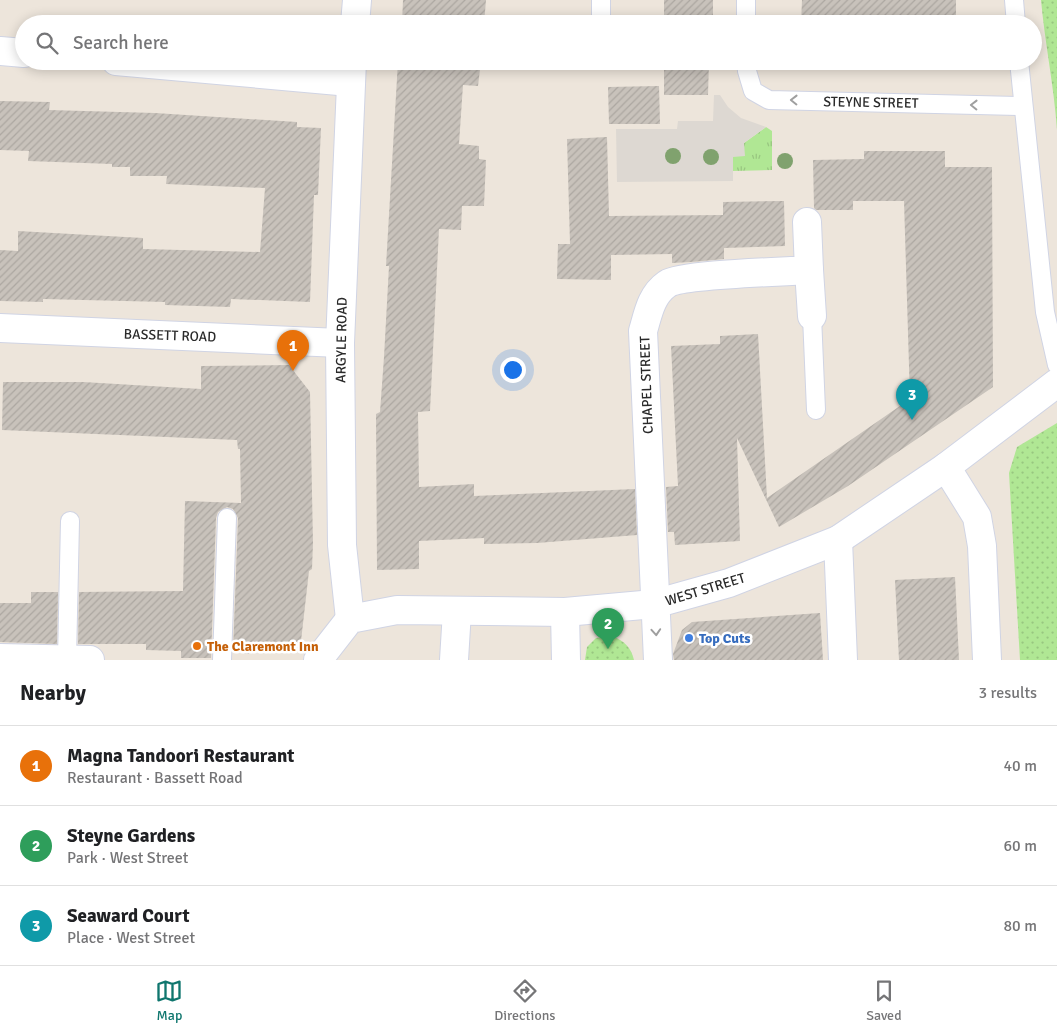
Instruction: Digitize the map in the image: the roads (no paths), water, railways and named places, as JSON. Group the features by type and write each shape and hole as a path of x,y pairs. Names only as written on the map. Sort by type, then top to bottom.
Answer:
{"street":[{"path":"356,15 357,0"},
{"path":"0,51 15,52"},
{"path":"328,70 351,71"},
{"name":"ARGYLE ROAD","path":"350,619 342,545 340,343 351,71"},
{"path":"807,222 812,316"},
{"name":"CHAPEL STREET","path":"658,660 643,331 650,304 668,284 699,278 809,270"},
{"name":"BASSETT ROAD","path":"0,328 340,343"},
{"name":"WEST STREET","path":"350,619 398,610 564,612 654,604 729,583 838,540 946,467 1057,383"},
{"path":"946,467 977,517 982,546 987,660"},
{"path":"838,540 843,660"},
{"path":"454,660 457,611"},
{"path":"564,612 566,660"},
{"path":"318,660 350,619"},
{"path":"0,658 78,659"}],"lane":[{"path":"602,0 602,15"},
{"path":"746,0 746,15"},
{"path":"1014,0 1015,15"},
{"name":"STEYNE STREET","path":"746,70 754,91 769,100 1022,106"},
{"path":"1020,70 1045,312 1057,365"},
{"path":"812,316 816,410"},
{"path":"222,660 227,518"},
{"path":"70,522 78,659"}],"place":[{"name":"Magna Tandoori Restaurant","path":"293,371"},
{"name":"Seaward Court","path":"912,420"},
{"name":"Top Cuts","path":"689,638"},
{"name":"The Claremont Inn","path":"197,646"},
{"name":"Steyne Gardens","path":"608,649"}]}
